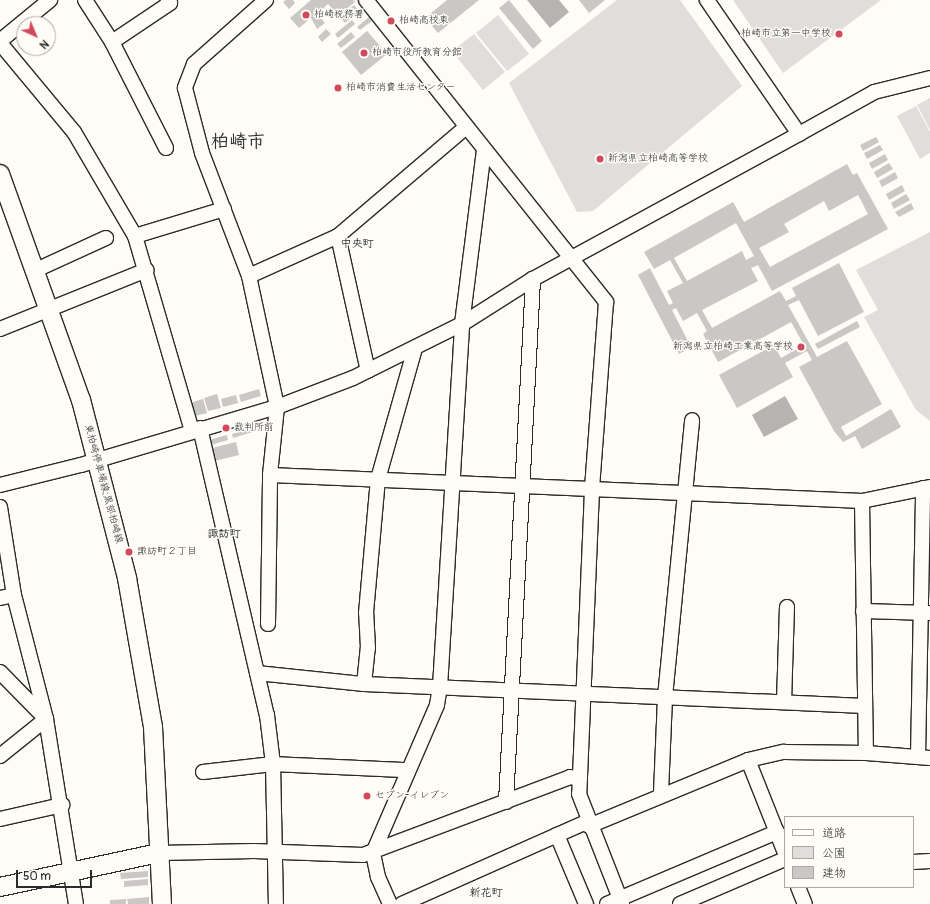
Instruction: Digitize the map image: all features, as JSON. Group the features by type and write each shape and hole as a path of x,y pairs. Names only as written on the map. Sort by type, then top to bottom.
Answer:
{"main road":[{"name":"東柏崎停車場線;黒部柏崎線","path":"0,174 5,203 36,270 98,460 127,578 148,690 157,773 162,904"},
{"path":"0,887 159,853"}],"street":[{"path":"50,0 0,42 74,132 134,236 147,270 196,429 257,673 273,764 276,904"},
{"path":"86,0 112,42 166,148"},
{"path":"112,42 170,3 168,0"},
{"path":"266,0 194,64 186,80 186,97 202,153 248,276 277,407 270,475 268,624"},
{"path":"366,0 606,302 592,490 585,693 579,794 616,902 776,832"},
{"path":"707,0 799,134"},
{"path":"0,485 98,460 196,429 277,407 368,371 462,324 533,279 874,92 930,78"},
{"path":"248,276 338,236 466,127"},
{"path":"390,904 378,877 373,853 407,770 436,705 440,687 450,484 462,324 484,150"},
{"path":"134,236 224,209"},
{"path":"338,236 368,371"},
{"path":"36,270 106,238"},
{"path":"0,329 49,307 147,270"},
{"path":"506,802 510,690 533,279"},
{"path":"364,684 368,648 366,613 378,479 415,348"},
{"path":"661,793 666,697 692,420"},
{"path":"270,475 686,495 862,501 926,488 924,757 866,752 784,752 748,760 661,793 589,824 557,835 402,904"},
{"path":"862,501 866,752"},
{"path":"0,507 14,595 46,719 62,805 76,904"},
{"path":"0,598 14,595"},
{"path":"784,702 787,607"},
{"path":"863,611 925,613"},
{"path":"0,672 46,719"},
{"path":"257,673 364,684 865,706"},
{"path":"0,756 46,719"},
{"path":"748,760 784,851"},
{"path":"203,772 273,764 407,770"},
{"path":"159,853 276,851 373,853 570,777 580,779"},
{"path":"0,819 62,805"},
{"path":"557,835 586,904"},
{"path":"680,904 784,859"},
{"path":"914,862 930,861"},
{"path":"798,888 805,904"}],"green space":[{"name":"新潟県立柏崎高等学校","path":"617,0 680,0 742,86 593,211 577,212 509,83"},
{"path":"733,0 881,0 783,73"},
{"path":"498,15 529,54 507,71 476,33"},
{"path":"474,34 505,72 483,90 452,51"},
{"path":"930,98 930,130 917,105"},
{"path":"916,106 930,132 930,153 920,159 897,116"},
{"path":"930,232 930,421 916,410 864,317 878,310 856,270"}],"shaded area":[{"path":"527,0 559,0 569,12 550,28"},
{"path":"785,396 798,419 764,437 752,415"}],"building":[{"path":"286,0 293,0 295,3 289,9 283,2"},
{"name":"柏崎税務署","path":"311,0 353,0 355,2 338,16 328,4 317,14 325,23 317,29 311,18 299,28 290,18"},
{"path":"447,0 479,0 438,33 425,18"},
{"path":"509,0 542,41 533,49 499,8"},
{"path":"579,0 605,0 589,13"},
{"path":"354,5 359,11 345,23 340,17"},
{"path":"369,17 372,21 360,30 357,27"},
{"path":"352,20 355,24 338,38 335,34"},
{"path":"326,29 331,34 322,42 318,37"},
{"name":"柏崎市役所教育分館","path":"367,31 387,54 361,75 342,52"},
{"path":"351,32 355,37 341,48 337,44"},
{"path":"876,137 879,142 863,151 860,145"},
{"path":"880,145 883,150 867,159 864,153"},
{"path":"885,154 888,160 872,169 869,163"},
{"path":"889,163 893,169 877,178 874,172"},
{"path":"847,164 853,175 857,173 888,229 772,291 758,265 751,268 758,281 702,310 712,328 780,291 786,301 796,296 792,288 839,263 864,312 818,336 799,300 788,305 817,357 847,341 882,404 841,427 846,436 891,409 901,427 862,449 855,436 843,442 834,431 799,367 812,360 807,351 785,363 793,377 737,408 719,375 774,345 781,358 804,345 791,322 718,362 703,334 707,331 697,313 683,321 676,308 672,310 691,347 679,354 638,275 650,268 669,305 673,303 667,291 683,283 670,260 654,269 644,252 733,202 744,222","holes":["858,195 868,214 770,267 759,248 789,232 784,224 824,201 829,211","736,223 754,256 746,260 742,251 687,281 674,258"]},
{"path":"895,172 898,178 882,187 879,181"},
{"path":"902,185 905,191 889,200 886,194"},
{"path":"906,194 910,200 894,209 891,203"},
{"path":"911,203 914,209 899,217 895,212"},
{"path":"857,321 860,327 818,349 815,344"},
{"path":"259,389 261,396 241,402 239,395"},
{"path":"217,394 221,408 208,411 204,398"},
{"path":"236,395 238,403 223,407 221,399"},
{"path":"203,399 207,413 191,417 187,404"},
{"path":"252,428 253,432 233,438 232,434"},
{"path":"227,435 228,440 207,446 206,441"},
{"path":"236,442 239,455 211,462 208,449"},
{"path":"148,871 148,877 121,879 120,873"},
{"path":"148,879 148,885 124,887 124,881"},
{"path":"149,897 149,904 128,904 127,899"},
{"path":"126,899 126,904 110,904 110,900"}],"place":[{"name":"柏崎税務署","path":"306,15"},
{"name":"柏崎高校東","path":"391,21"},
{"name":"柏崎市立第一中学校","path":"839,34"},
{"name":"柏崎市役所教育分館","path":"364,53"},
{"name":"柏崎市消費生活センター","path":"338,88"},
{"name":"新潟県立柏崎高等学校","path":"600,159"},
{"name":"新潟県立柏崎工業高等学校","path":"801,347"},
{"name":"裁判所前","path":"226,428"},
{"name":"諏訪町２丁目","path":"129,552"},
{"name":"セブン-イレブン","path":"367,796"}],"district":[{"name":"柏崎市","path":"238,142"},
{"name":"中央町","path":"357,244"},
{"name":"諏訪町","path":"224,534"},
{"name":"新花町","path":"486,893"}]}
